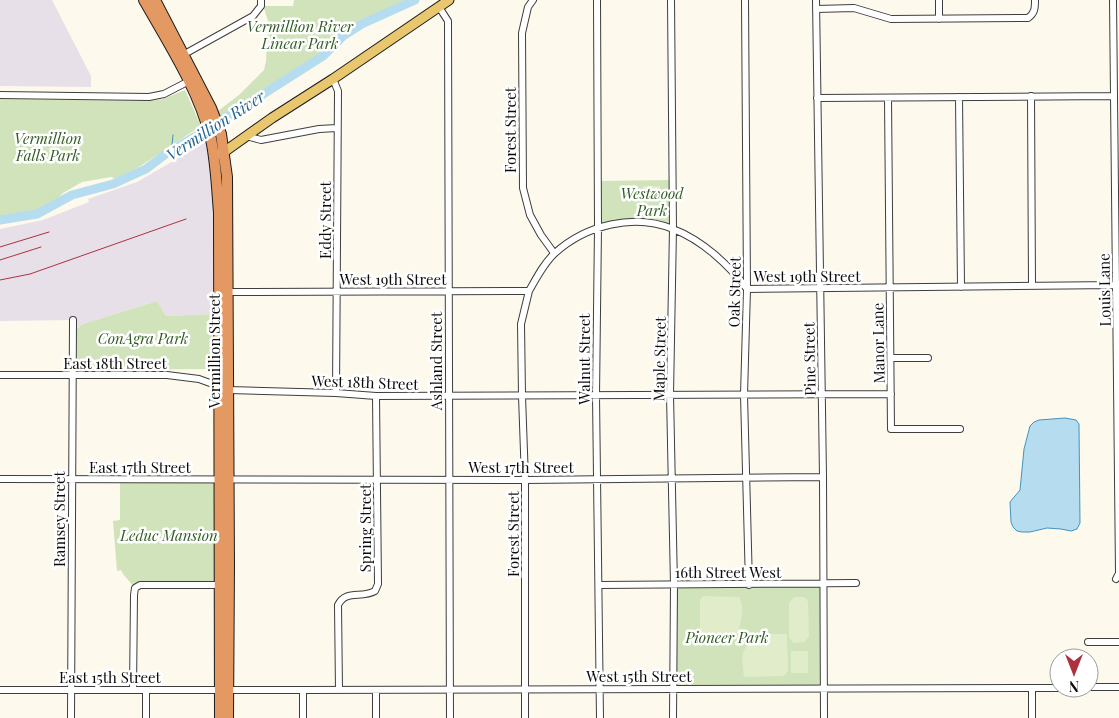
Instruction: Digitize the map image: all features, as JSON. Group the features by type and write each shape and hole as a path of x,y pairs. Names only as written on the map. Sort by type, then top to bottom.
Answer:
{"highway":[{"name":"Vermillion Street","path":"144,0 180,56"},
{"name":"Vermillion Street","path":"155,0 207,111 221,134 229,203 224,292 224,690 220,718"},
{"name":"Vermillion Street","path":"207,111 214,155 224,292"},
{"name":"Vermillion Street","path":"224,690 228,718"}],"main road":[{"path":"214,155 224,152 449,0"},
{"path":"221,134 233,139 246,136"}],"street":[{"name":"Forest Street","path":"533,0 528,7 522,33 523,188 530,215 554,253"},
{"name":"Walnut Street","path":"597,0 598,228 596,396 600,718"},
{"name":"Maple Street","path":"672,0 673,228 670,395 674,585 673,718"},
{"name":"Oak Street","path":"745,0 747,289 744,395 749,585"},
{"name":"Pine Street","path":"816,0 823,477 824,718"},
{"path":"939,0 939,19"},
{"path":"816,9 854,8 891,19 1028,18 1035,10 1035,0"},
{"name":"Louis Lane","path":"1113,0 1119,572 1116,579"},
{"path":"180,56 253,16 261,3"},
{"name":"Ashland Street","path":"439,7 448,21 450,718"},
{"path":"0,95 149,97 164,94 192,79"},
{"name":"Eddy Street","path":"333,79 338,91 336,393"},
{"path":"1031,96 1032,286"},
{"path":"817,98 1114,96"},
{"path":"959,97 961,287"},
{"name":"Manor Lane","path":"888,98 891,429 960,429"},
{"path":"246,136 261,140 319,129 337,128"},
{"name":"West 19th Street","path":"224,292 529,291 540,271 554,253 574,238 598,228 636,222 673,228 701,244 738,277 747,289 1116,285"},
{"name":"Forest Street","path":"525,718 525,480 521,324 529,291"},
{"name":"Ramsey Street","path":"71,718 73,320"},
{"path":"890,358 928,358"},
{"name":"East 18th Street","path":"0,375 167,375 199,379 224,388"},
{"name":"West 18th Street","path":"224,388 376,396 891,394"},
{"name":"Spring Street","path":"339,690 338,605 342,598 348,595 368,595 375,591 378,584 376,396"},
{"name":"West 17th Street","path":"224,480 525,480 823,477"},
{"name":"East 17th Street","path":"0,479 224,480"},
{"name":"16th Street West","path":"599,585 856,583"},
{"path":"133,690 135,588 140,585 224,585"},
{"path":"1088,642 1119,642"},
{"path":"1099,687 1119,687"},
{"path":"1032,688 1032,718"},
{"name":"West 15th Street","path":"224,690 1049,688"},
{"name":"East 15th Street","path":"0,690 224,690"},
{"path":"146,690 146,718"},
{"path":"303,690 303,718"},
{"path":"376,690 376,718"}],"shaded area":[{"path":"0,0 52,0 91,76 91,87 0,86"},
{"path":"206,142 215,210 214,314 166,316 157,301 83,324 73,330 73,320 0,321 0,229 43,220 89,202 88,199 137,182"}],"green space":[{"name":"Vermillion River Linear Park","path":"294,0 415,0 362,24 343,36 323,56 221,121 218,111 239,95 264,70 268,21 264,8 261,6 293,6"},
{"name":"Vermillion Falls Park","path":"185,90 201,126 136,169 116,179 111,177 82,182 63,193 52,204 39,211 0,218 0,99 149,101 163,99"},
{"name":"Westwood Park","path":"673,180 673,228 647,223 598,228 597,181"},
{"path":"643,186 660,186 660,194 643,195"},
{"name":"ConAgra Park","path":"157,301 166,316 214,314 213,369 77,370 77,328 83,324"},
{"name":"Leduc Mansion","path":"120,480 220,480 220,585 135,588 121,570 117,571 113,521 120,520"},
{"name":"Pioneer Park","path":"824,584 824,687 673,688 674,585"},
{"path":"703,596 739,597 742,610 738,633 720,640 700,641 700,600"},
{"path":"794,597 803,597 807,599 808,603 809,637 804,642 794,643 789,638 789,603"},
{"path":"761,634 787,634 788,671 784,676 744,677 742,662 744,652 749,644"},
{"path":"791,651 808,651 808,673 791,673"}],"water":[{"path":"1065,418 1076,420 1079,424 1080,523 1077,529 1071,531 1047,528 1030,532 1017,531 1011,522 1010,502 1020,490 1024,449 1030,426 1039,420"}],"waterway":[{"name":"Vermillion River","path":"0,220 37,214 72,195 113,184 146,169 167,153 323,56 343,36 362,24 415,0"},
{"path":"167,153 172,145 173,135"}],"railway":[{"path":"0,280 30,274 186,219"},
{"path":"0,247 49,232"},
{"path":"0,260 41,247"}]}
